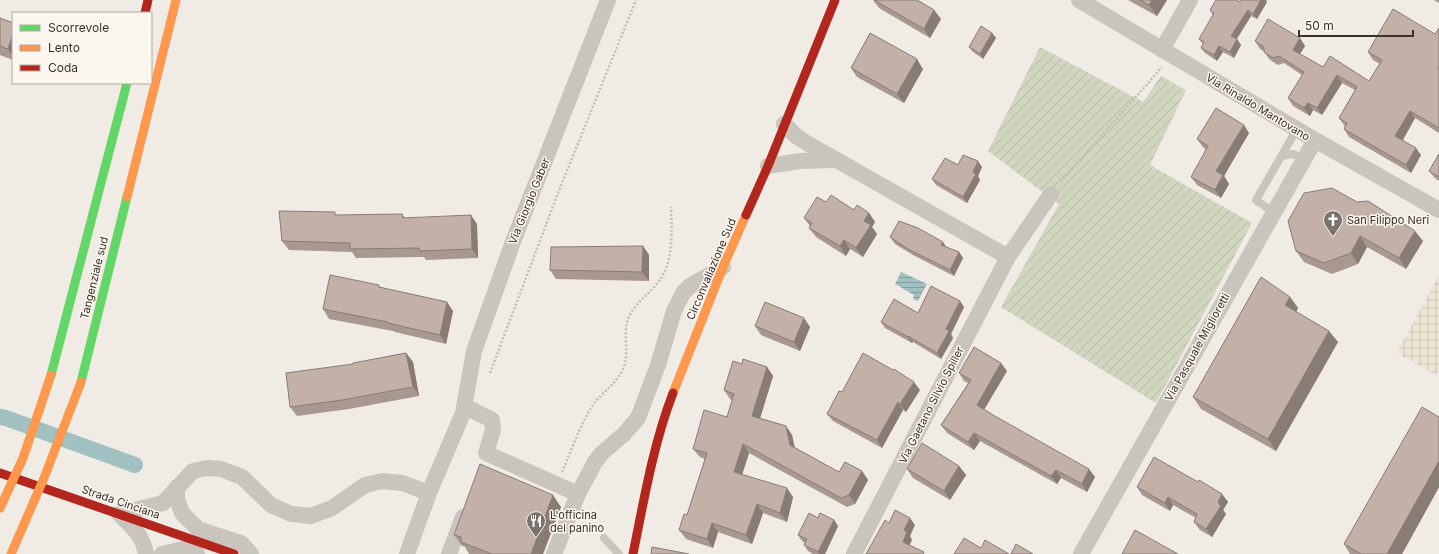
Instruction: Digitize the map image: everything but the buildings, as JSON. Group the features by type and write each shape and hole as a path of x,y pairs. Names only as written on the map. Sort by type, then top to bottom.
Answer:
{"main road":[{"path":"145,12 148,0"},
{"name":"Tangenziale sud","path":"10,554 44,478 81,382 176,0"},
{"name":"Circonvallazione Sud","path":"633,554 651,464 664,417 723,267 768,166 835,0"},
{"name":"Tangenziale sud","path":"0,508 22,458 51,376 127,84"},
{"name":"Strada Cinciana","path":"0,472 234,554"}],"street":[{"name":"Via Giorgio Gaber","path":"407,554 429,493 462,413 474,351 514,240 608,0"},
{"name":"Via Rinaldo Mantovano","path":"1079,0 1163,57 1297,129 1439,210"},
{"path":"1163,57 1190,0"},
{"path":"784,124 796,136 834,160 1008,256"},
{"name":"Via Pasquale Miglioretti","path":"1081,554 1315,140"},
{"path":"768,166 800,161 834,160"},
{"name":"Via Gaetano Silvio Spiller","path":"854,554 1008,256 1051,194"},
{"path":"554,554 582,487 595,462 602,453 624,434 638,418 658,365 674,311 683,293 690,286 723,267"},
{"path":"464,406 492,420 493,430 483,460 557,484 582,487"},
{"path":"119,514 163,503 193,471 207,468 221,469 242,477 271,505 291,514 311,516 332,508 365,484 383,481 402,483 429,493"},
{"path":"177,488 177,499 182,513 198,529 241,543 251,554"},
{"path":"449,554 467,504"},
{"path":"119,514 144,542 146,554"},
{"path":"162,554 183,549 197,554"}],"lane":[{"path":"1274,212 1256,200 1297,129"},
{"path":"1281,157 1294,154 1298,157 1301,165"},
{"path":"604,538 619,554"}],"path":[{"path":"490,373 558,193 636,0"},
{"path":"1051,194 1163,57"},
{"path":"557,484 579,431 591,409 598,397 609,389 619,378 624,367 626,323 631,313 660,280 666,267 672,235 671,207"}],"green space":[{"path":"1040,47 1143,102 1161,76 1186,90 1150,165 1252,223 1156,403 1001,307 1059,204 988,151"}],"shaded area":[{"path":"1439,275 1439,370 1436,375 1397,353"}],"water":[{"path":"901,272 927,284 918,301 913,299 914,295 895,284"}],"waterway":[{"path":"0,417 135,465"}],"traffic: fast":[{"path":"51,375 127,84"},
{"path":"81,382 127,197"}],"traffic: slow":[{"path":"127,197 176,0"},
{"path":"673,393 723,267 746,215"},
{"path":"0,508 23,458 51,375"},
{"path":"11,554 44,478 81,382"}],"traffic: jam":[{"path":"145,12 148,0"},
{"path":"746,215 768,166 835,0"},
{"path":"633,554 654,453 673,393"},
{"path":"0,473 234,554"}],"place":[{"name":"San Filippo Neri","path":"1333,237"},
{"name":"L'officina del panino","path":"536,538"}]}
